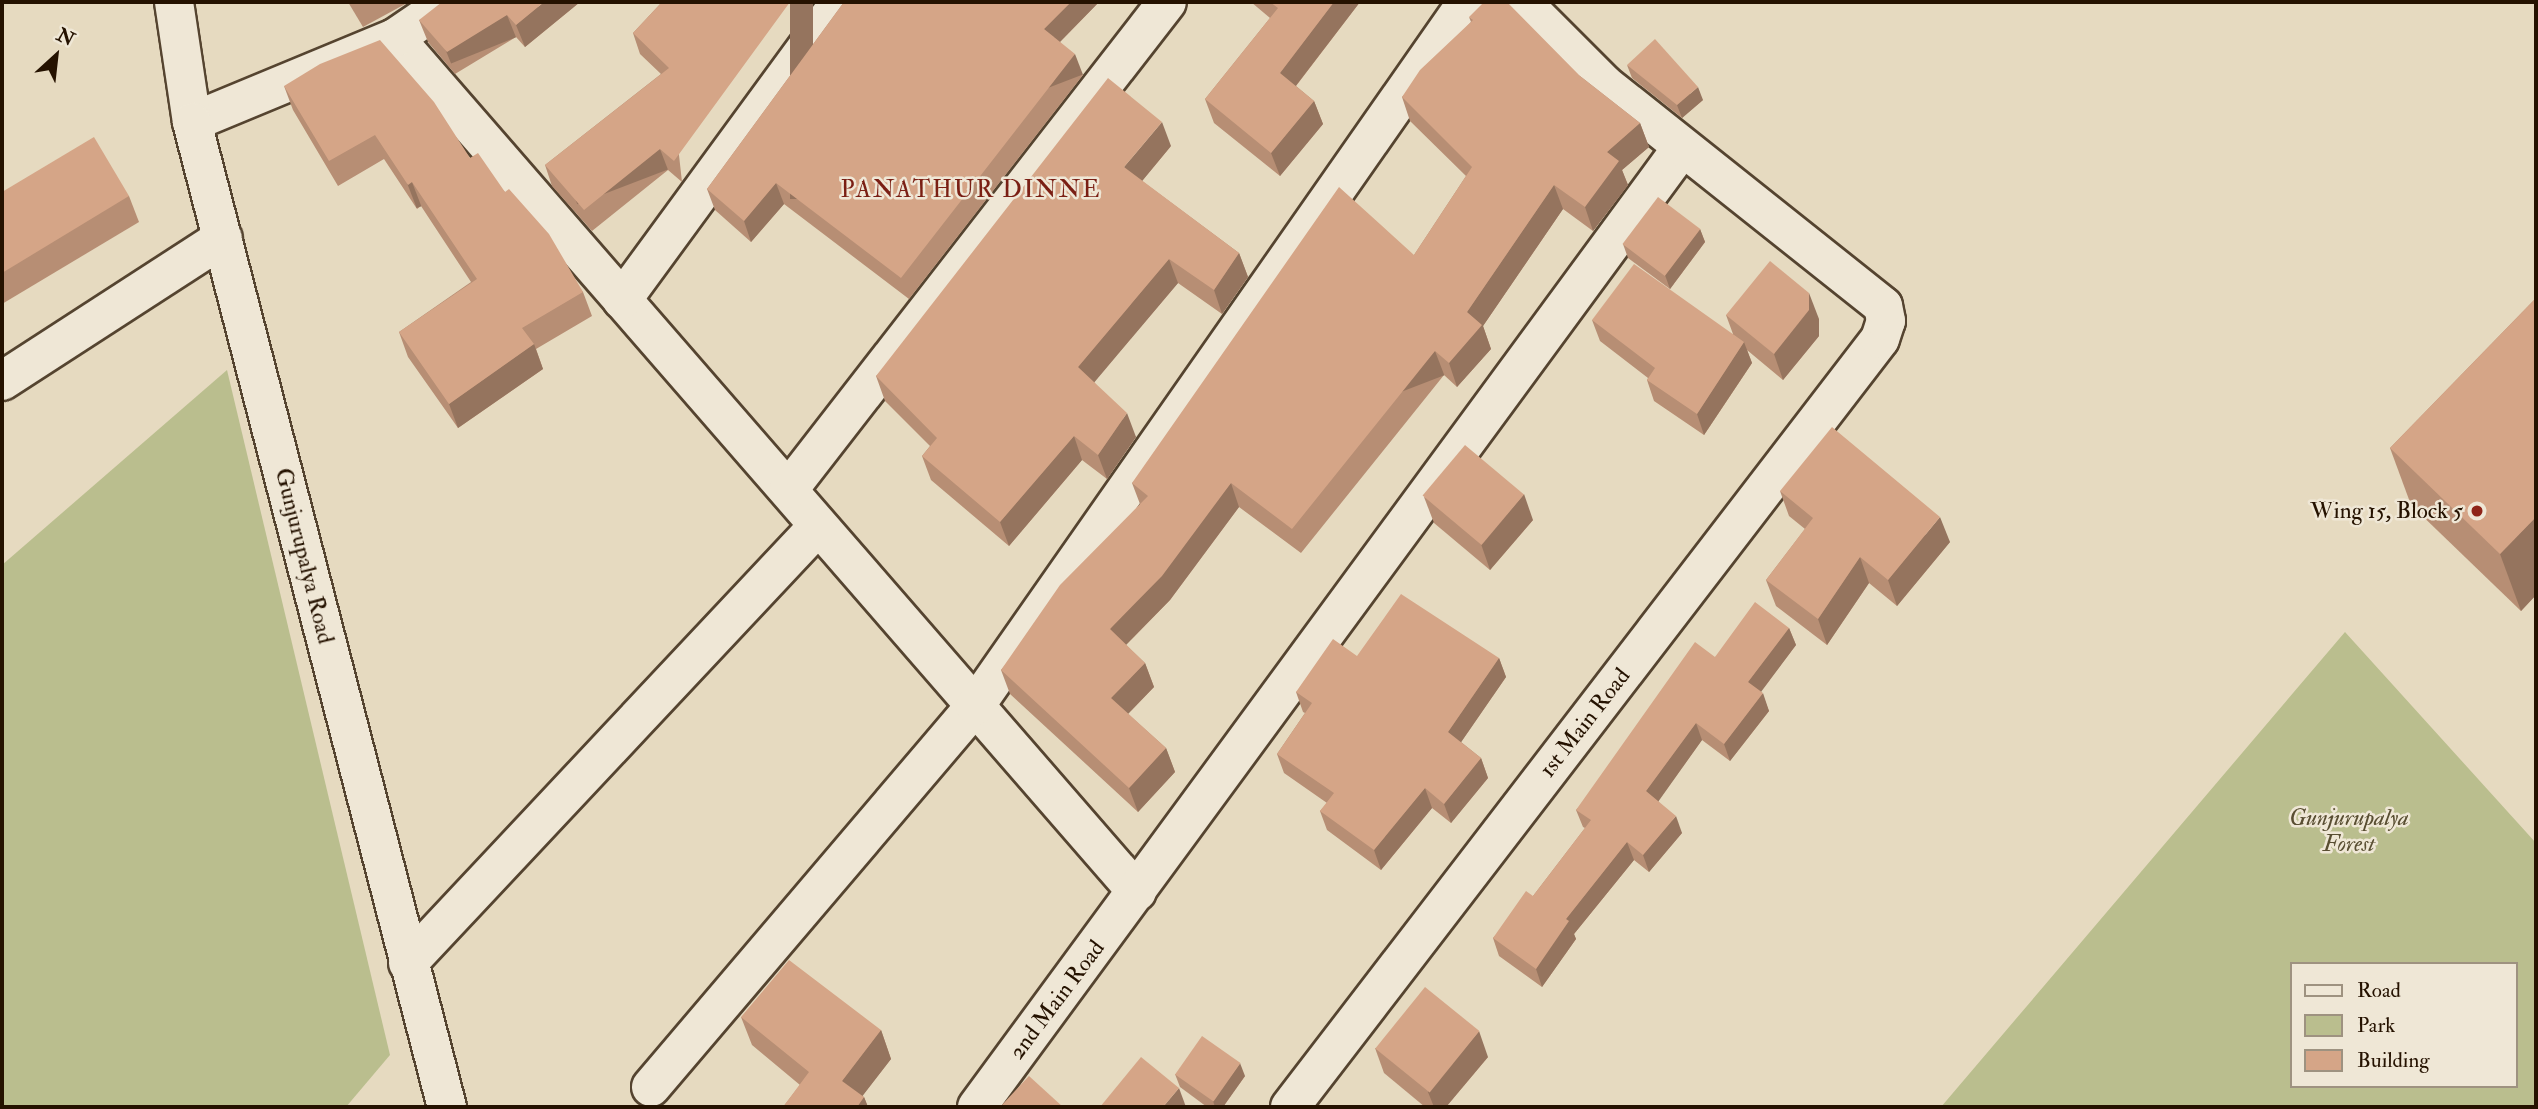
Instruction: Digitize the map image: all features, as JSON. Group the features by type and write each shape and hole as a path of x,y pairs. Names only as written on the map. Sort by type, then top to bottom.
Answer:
{"street":[{"name":"Gunjurupalya Road","path":"174,2 192,122 447,1107"},
{"path":"192,122 396,38 448,2"},
{"path":"622,300 840,2"},
{"path":"789,489 1167,2"},
{"path":"651,1087 975,706 1467,2"},
{"path":"1522,2 1604,84 1681,149"},
{"path":"396,38 1137,892"},
{"name":"1st Main Road","path":"1290,1107 1880,339 1886,321 1883,306 1681,149"},
{"name":"2nd Main Road","path":"977,1107 1681,149"},
{"path":"2,381 223,238"},
{"path":"408,963 818,526"}],"green space":[{"path":"227,370 390,1055 346,1107 2,1107 2,565"},
{"name":"Gunjurupalya Forest","path":"2345,632 2536,843 2536,1107 1941,1107"}],"building":[{"path":"442,2 544,2 516,25 507,15 447,52 419,20"},
{"path":"662,2 790,2 674,161 660,149 584,210 545,165 669,68 633,33"},
{"path":"844,2 1071,2 1044,29 1075,54 901,278 776,183 744,221 707,189"},
{"path":"1270,2 1334,2 1280,73 1314,101 1271,153 1205,99 1278,8"},
{"path":"1484,2 1507,2 1580,76 1640,123 1607,152 1619,161 1585,207 1554,185 1467,312 1482,325 1449,363 1435,351 1292,529 1231,483 1162,576 1110,629 1145,663 1111,698 1166,748 1129,788 1001,670 1060,585 1148,496 1132,483 1339,187 1414,255 1472,167 1402,97 1420,70 1473,20 1469,17"},
{"path":"1655,39 1698,87 1677,105 1627,65"},
{"path":"380,40 434,102 470,158 478,153 505,192 509,189 549,234 583,292 522,328 534,344 449,404 399,332 477,279 412,182 408,185 375,135 329,161 284,86 320,64"},
{"path":"1108,78 1162,122 1124,167 1239,253 1214,290 1169,259 1078,367 1127,413 1098,455 1074,436 1000,522 922,456 937,438 876,376"},
{"path":"94,137 129,196 2,273 2,192"},
{"path":"1658,197 1700,229 1665,276 1622,244"},
{"path":"1770,261 1809,293 1809,310 1774,354 1726,315"},
{"path":"1634,264 1744,342 1697,414 1647,380 1655,368 1592,320"},
{"path":"2536,298 2536,517 2500,554 2390,448"},
{"path":"1832,427 1940,517 1888,580 1860,557 1818,619 1766,580 1813,518 1780,491"},
{"path":"1465,445 1524,494 1482,545 1423,496"},
{"path":"1401,594 1499,658 1448,732 1481,758 1444,804 1425,788 1374,850 1320,811 1334,793 1277,754 1312,703 1296,692 1333,639 1357,656"},
{"path":"1755,602 1789,628 1748,682 1763,693 1724,744 1696,723 1646,791 1676,816 1643,855 1627,842 1566,919 1569,921 1536,969 1493,938 1526,891 1533,896 1591,820 1576,810 1695,642 1715,657"},
{"path":"789,960 881,1030 842,1081 864,1097 857,1107 783,1107 809,1072 741,1017"},
{"path":"1425,987 1479,1031 1430,1092 1375,1048"},
{"path":"1202,1036 1241,1063 1214,1101 1175,1075"},
{"path":"1141,1057 1179,1088 1163,1107 1100,1107"},
{"path":"1029,1076 1063,1107 1000,1107"}],"place":[{"name":"Wing 15, Block 5","path":"2477,511"}],"district":[{"name":"PANATHUR DINNE","path":"971,190"}]}
